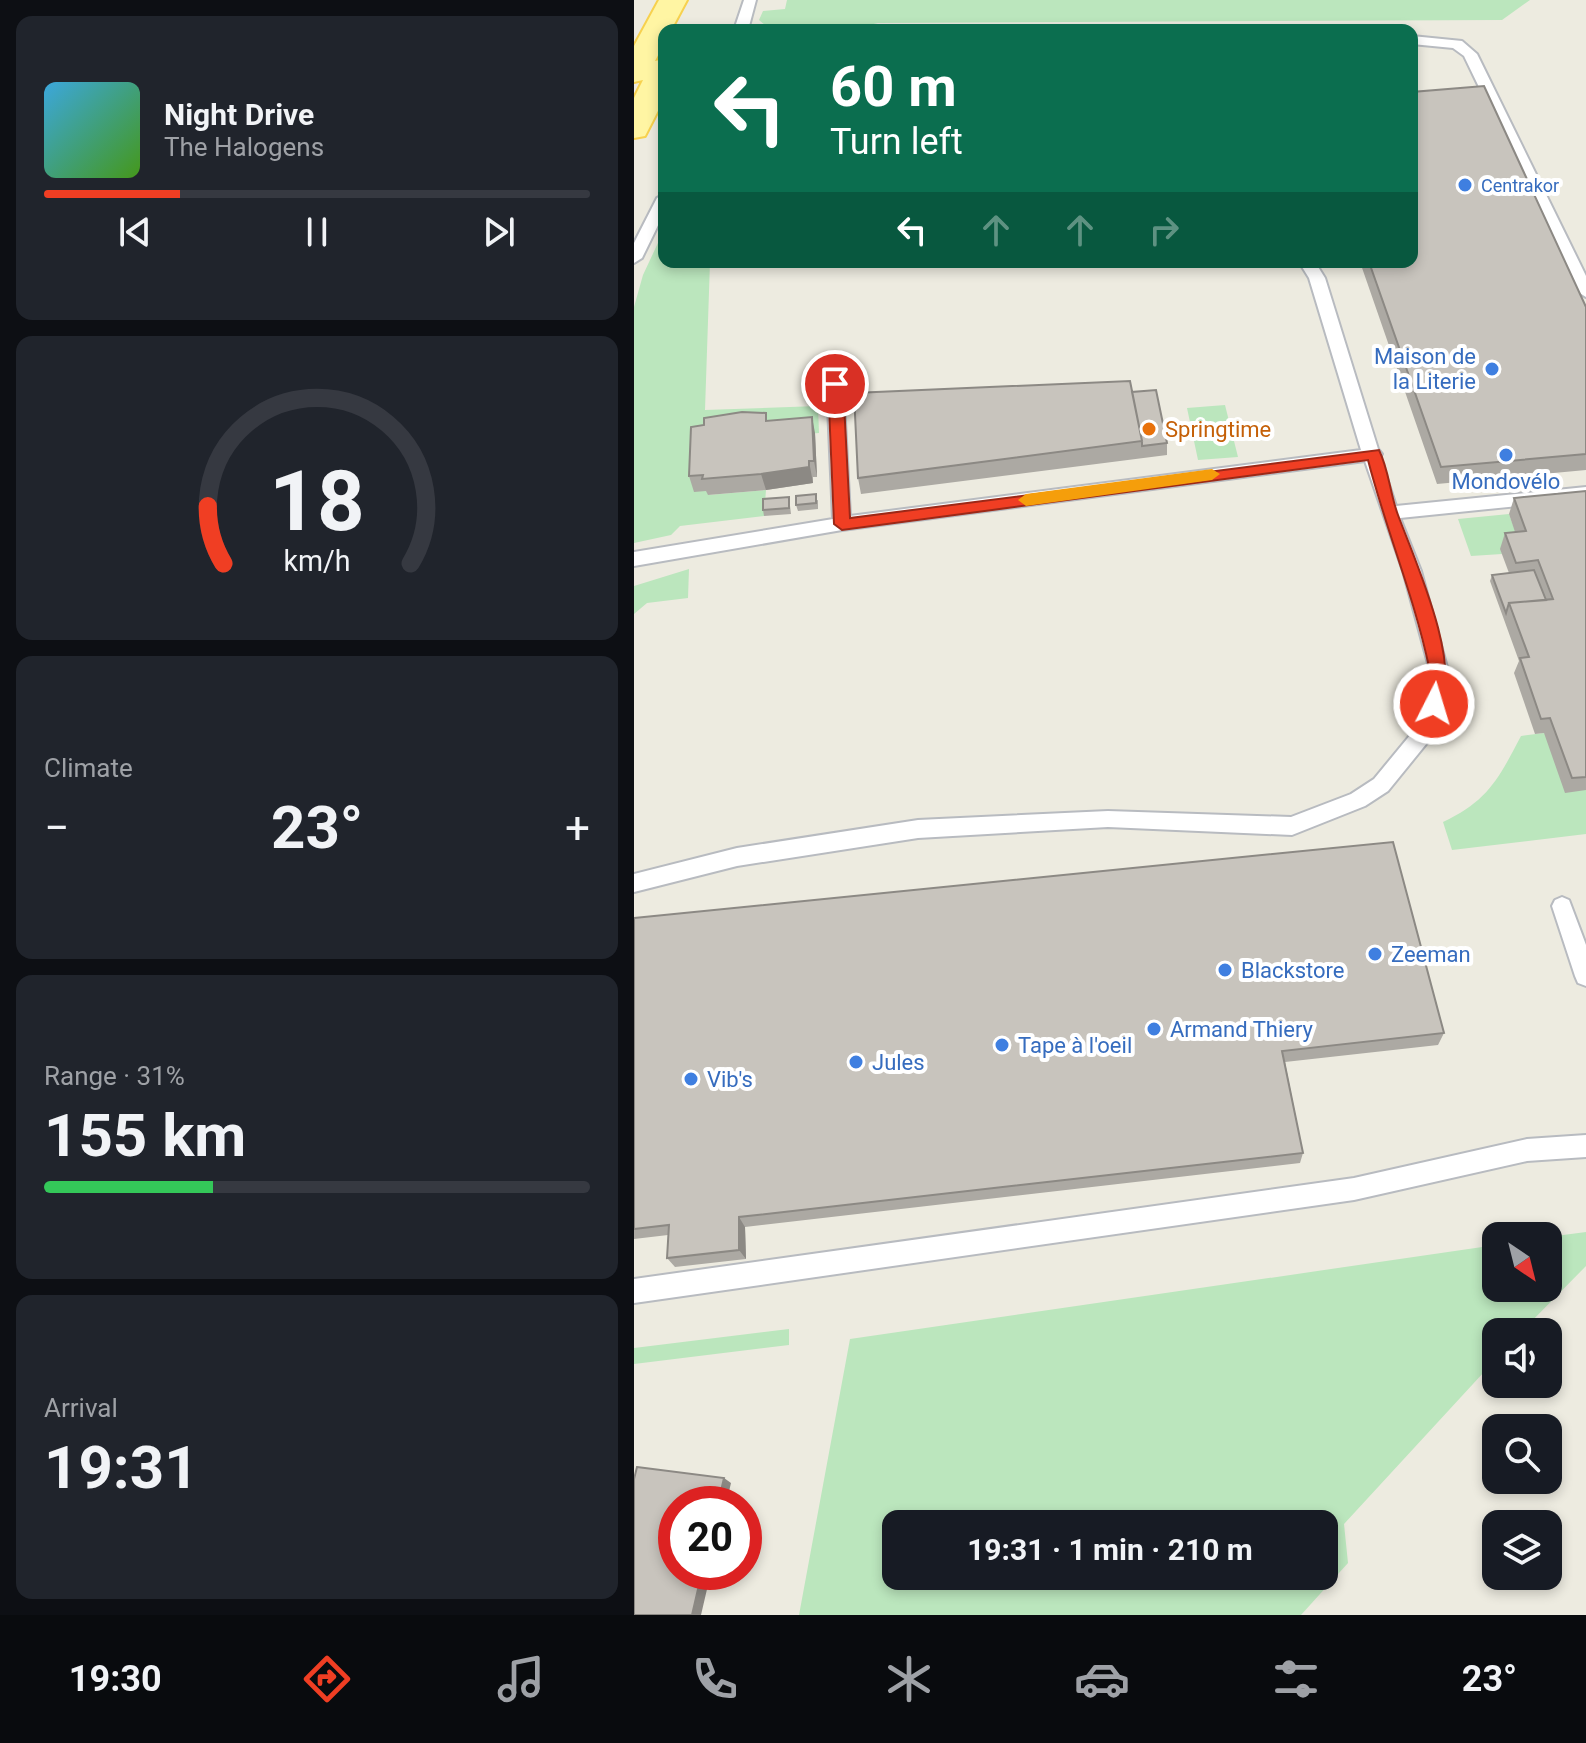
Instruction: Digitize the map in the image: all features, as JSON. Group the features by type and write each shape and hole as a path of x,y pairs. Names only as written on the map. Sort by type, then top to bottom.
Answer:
{"main road":[{"path":"660,24 673,0"},
{"path":"686,24 698,0"},
{"path":"634,73 658,28"},
{"path":"634,129 658,80"}],"lane":[{"path":"743,24 750,0"},
{"path":"1418,41 1457,44 1470,54 1586,292"},
{"path":"634,258 658,210"},
{"path":"634,883 737,857 918,829 1108,819 1292,826 1358,800 1381,785 1424,732 1434,704 1439,671 1412,571 1389,513 1374,454 1317,278 1311,268"},
{"path":"835,384 842,524"},
{"path":"634,559 842,524 1374,454"},
{"path":"1389,513 1586,493"},
{"path":"1562,906 1586,976"},
{"path":"634,1291 788,1266 1361,1188 1545,1145 1586,1146"}],"green space":[{"path":"787,0 1530,0 1502,20 764,24 759,20 763,11 785,9"},
{"path":"658,243 658,268 710,268 705,410 818,406 819,433 770,437 708,491 708,495 766,490 764,516 680,526 671,535 634,543 634,307 643,275"},
{"path":"1225,405 1238,457 1198,460 1187,408"},
{"path":"1509,514 1521,547 1501,549 1502,554 1471,556 1458,519"},
{"path":"689,569 688,598 647,603 634,614 634,586"},
{"path":"1544,733 1586,790 1586,834 1452,850 1443,822 1482,797 1506,764 1521,736"},
{"path":"1586,1232 1586,1266 1562,1290 1562,1235"},
{"path":"1482,1247 1482,1302 1551,1302 1535,1318 1482,1318 1482,1374 1344,1524 1348,1563 1338,1574 1338,1510 882,1510 882,1590 1324,1590 1301,1615 799,1615 850,1339"},
{"path":"789,1329 789,1345 634,1364 634,1348"}],"building":[{"path":"1484,86 1586,307 1586,454 1441,467 1371,268 1418,268 1418,92"},
{"path":"1130,381 1142,441 858,478 854,393"},
{"name":"Springtime","path":"1156,390 1167,443 1142,446 1132,392"},
{"path":"742,412 766,413 766,421 812,417 814,461 809,461 809,467 761,474 702,479 703,475 689,476 691,427 704,425 704,418"},
{"path":"1586,491 1586,777 1572,778 1550,718 1541,719 1520,658 1529,657 1509,603 1553,599 1538,560 1516,563 1505,533 1526,531 1514,498"},
{"path":"816,494 816,503 796,505 796,496"},
{"path":"789,497 789,508 763,510 763,499"},
{"path":"1534,570 1546,600 1509,603 1506,613 1492,575"},
{"path":"1393,842 1444,1033 1282,1051 1303,1153 739,1217 739,1250 667,1258 669,1225 634,1229 634,918"},
{"path":"637,1467 724,1478 722,1486 658,1486 658,1590 698,1590 692,1615 634,1615 634,1479"}],"slow traffic":[{"path":"1026,500 1212,474"}],"place":[{"name":"Centrakor","path":"1465,185"},
{"name":"Maison de la Literie","path":"1492,369"},
{"name":"Springtime","path":"1149,429"},
{"name":"Mondovélo","path":"1506,455"},
{"name":"Zeeman","path":"1375,954"},
{"name":"Blackstore","path":"1225,970"},
{"name":"Armand Thiery","path":"1154,1029"},
{"name":"Tape à l'oeil","path":"1002,1045"},
{"name":"Jules","path":"856,1062"},
{"name":"Vib's","path":"691,1079"}],"route":[{"path":"835,384 842,524 1374,454 1389,513 1412,571 1439,671 1434,704"}]}
